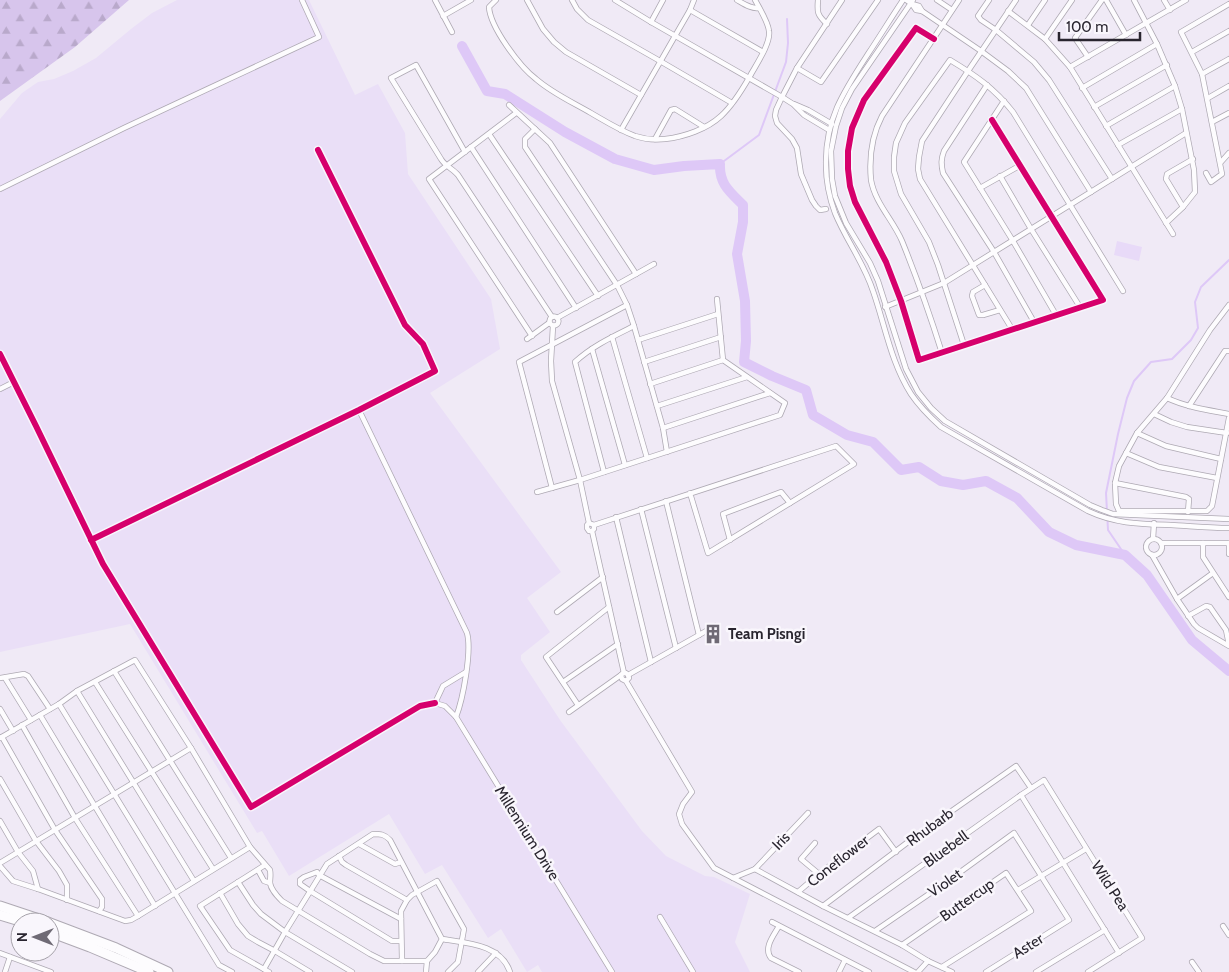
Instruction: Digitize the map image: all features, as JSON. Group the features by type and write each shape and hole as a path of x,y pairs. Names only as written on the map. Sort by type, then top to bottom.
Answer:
{"highway":[{"path":"0,906 18,912"},
{"path":"60,926 116,948 168,972"},
{"path":"60,936 149,972"}],"street":[{"path":"0,189 319,37 302,0"},
{"path":"435,0 452,32"},
{"path":"443,16 471,0"},
{"path":"496,0 489,7 489,14 506,46 535,79 555,93 621,130 636,137 655,139 681,136 704,126 720,117 732,103 768,41 769,29 755,0"},
{"path":"527,0 543,29 566,52 641,95"},
{"path":"572,0 577,9 588,20 732,103"},
{"path":"615,0 793,104 833,124"},
{"path":"651,22 663,0"},
{"path":"621,130 694,0"},
{"path":"737,0 750,8 759,8"},
{"path":"818,0 817,11 826,24"},
{"path":"826,209 820,210 812,200 801,174 797,148 792,139 777,123 775,116 776,110 797,68 842,0"},
{"path":"797,68 821,82 878,0"},
{"path":"1091,192 1026,88 982,51 922,11 916,10 912,3 904,0 847,86 836,107 831,151 835,196 846,223 870,262 878,281 903,362 912,382 931,408 945,421 1090,505 1102,510 1113,514 1229,519"},
{"path":"937,0 952,10"},
{"path":"942,353 923,292 901,238 879,202 872,181 871,159 873,138 877,125 959,0"},
{"path":"989,0 978,16 1034,62 1049,80 1112,179"},
{"path":"1012,329 920,178 918,169 922,141 1016,0"},
{"path":"1028,25 1045,0"},
{"path":"1045,39 1072,0"},
{"path":"1088,57 1075,38 1102,0"},
{"path":"1106,0 1126,35"},
{"path":"1134,0 1157,44 1175,86 1193,159 1194,192 1183,207 1166,223"},
{"path":"1164,0 1170,10"},
{"path":"1070,68 1186,0"},
{"path":"912,3 852,89 828,130 826,151 826,179 835,212 871,284 891,348 905,384 925,412 941,427 1088,511 1112,520 1228,527"},
{"path":"1206,172 1211,182 1222,174 1202,74 1181,32 1229,4"},
{"path":"690,10 763,52"},
{"path":"1008,12 1045,39 1070,68 1173,234"},
{"path":"934,39 916,28 864,100 852,128 848,150 849,177 855,202 886,262 901,301 919,360 1102,300 992,120"},
{"path":"1192,52 1229,31"},
{"path":"1082,88 1157,44"},
{"path":"1202,74 1229,59"},
{"path":"964,345 938,265 928,242 900,194 894,171 896,143 905,123 950,60 987,85 1013,112 1124,291"},
{"path":"465,152 416,65 391,78 443,163 448,165 458,175 555,318 557,324 551,325 526,339"},
{"path":"1094,107 1167,65"},
{"path":"987,85 944,151 941,165 943,173 994,252 1034,322"},
{"path":"1106,126 1175,86"},
{"path":"1208,98 1229,86"},
{"path":"1004,102 964,162 1056,315"},
{"path":"793,104 804,115 834,132"},
{"path":"509,105 550,144 636,274"},
{"path":"1118,146 1182,109"},
{"path":"655,139 672,110 704,126"},
{"path":"516,113 429,179 532,336"},
{"path":"810,119 814,113"},
{"path":"1212,122 1229,113"},
{"path":"536,129 525,139 525,147 617,285 627,305 663,428 667,452"},
{"path":"880,309 944,283 1186,133"},
{"path":"490,134 598,296"},
{"path":"471,147 576,308"},
{"path":"91,540 359,410 435,370 424,344 405,325 318,150"},
{"path":"1220,162 1229,153"},
{"path":"1183,207 1166,179 1167,174 1193,159"},
{"path":"980,188 1019,166"},
{"path":"1000,176 1080,307"},
{"path":"654,264 576,308 550,320 552,345 550,361 552,380 594,529 592,531 609,607 625,674 628,678 626,681 692,792 679,814 682,824 714,868 916,972 928,961"},
{"path":"985,286 973,292 972,296 979,315 1000,310"},
{"path":"537,492 580,480 780,415 785,403 724,360 716,299"},
{"path":"552,488 519,362 627,305"},
{"path":"1167,398 1178,403 1229,416 1228,434 1212,506 1207,511 1120,511 1116,504 1115,483 1119,466 1126,452 1137,433 1167,398 1210,330 1229,306"},
{"path":"638,340 718,314"},
{"path":"604,472 575,362 584,353 634,326"},
{"path":"644,362 721,337"},
{"path":"612,338 647,458"},
{"path":"592,349 625,465"},
{"path":"1189,406 1224,352 1229,351"},
{"path":"0,354 103,564 251,807 420,706 435,703 443,686 466,672"},
{"path":"650,384 724,360"},
{"path":"657,406 747,377"},
{"path":"0,389 14,382"},
{"path":"663,428 770,392"},
{"path":"359,410 467,632 469,652 460,707 456,717"},
{"path":"1154,414 1187,427 1228,434"},
{"path":"1137,433 1166,446 1221,459"},
{"path":"592,524 641,510 690,493 836,446 854,464 708,553 690,493"},
{"path":"1126,452 1159,467 1217,478"},
{"path":"1115,483 1186,497 1189,499 1188,512"},
{"path":"730,540 723,514 781,492 790,503"},
{"path":"666,501 699,635"},
{"path":"641,510 676,648"},
{"path":"1153,516 1153,539"},
{"path":"616,517 651,662"},
{"path":"1153,539 1161,543 1229,543 1229,554"},
{"path":"1153,539 1146,545 1147,551 1152,554 1188,616 1198,628 1229,646"},
{"path":"1152,554 1160,552 1162,548 1161,543"},
{"path":"1203,543 1203,557 1229,596"},
{"path":"1177,599 1213,573"},
{"path":"557,612 603,577"},
{"path":"1188,616 1206,606 1210,607 1226,630 1229,646"},
{"path":"578,705 546,657 609,607"},
{"path":"568,712 625,674 651,662 715,626"},
{"path":"563,682 618,644"},
{"path":"99,911 102,907 102,899 55,830 1,738 59,704 77,691 135,660 191,748 250,847 270,870 270,883 274,892 282,901 384,961 427,962"},
{"path":"114,671 231,858"},
{"path":"31,720 2,678 24,674 28,676 50,709"},
{"path":"95,682 213,869"},
{"path":"77,691 194,881"},
{"name":"Millennium Drive","path":"435,703 445,706 456,717 612,972"},
{"path":"59,704 219,965 232,972"},
{"path":"0,709 13,731"},
{"path":"40,715 155,906"},
{"path":"22,725 75,818 138,916"},
{"path":"191,748 18,852 0,865 13,881 125,921 131,920 155,906 250,847"},
{"name":"Rhubarb","path":"824,906 916,836 1016,766 1031,788"},
{"path":"0,779 36,842 59,871 66,885 67,900"},
{"name":"Bluebell","path":"848,918 1021,794 1044,780"},
{"name":"Wild Pea","path":"1044,780 1142,938 1088,972"},
{"path":"1021,794 1119,953"},
{"name":"Iris","path":"755,869 808,813"},
{"path":"0,821 18,852 33,871 38,889"},
{"name":"Coneflower","path":"798,892 879,829 896,852"},
{"name":"Violet","path":"875,931 1014,833 1041,876"},
{"path":"264,865 200,906 230,950 267,971 285,932 327,864 373,834 385,835 390,840 442,939"},
{"path":"815,843 801,859 819,874"},
{"path":"359,844 395,864 401,862"},
{"path":"1018,890 1086,849"},
{"path":"339,856 346,865 407,900"},
{"path":"733,878 755,869 952,972"},
{"path":"258,870 264,881 270,883"},
{"path":"401,920 319,875 317,872 300,880 300,884 310,892 392,941 402,941"},
{"name":"Buttercup","path":"902,945 1006,873 1031,911 942,967"},
{"name":"Aster","path":"986,972 1069,920 1041,876"},
{"path":"402,961 401,911 407,900 417,891 437,881 464,929 458,962 448,972"},
{"path":"238,882 261,914 285,932 352,972"},
{"path":"220,893 238,924 248,936 310,972"},
{"path":"660,917 693,972"},
{"path":"772,922 869,972"},
{"path":"779,926 767,948 768,955 799,972"},
{"path":"1223,926 1229,935"},
{"path":"1036,972 1105,930"},
{"path":"442,939 486,947 496,953 508,966 510,972"},
{"path":"426,972 427,962 442,939"},
{"path":"0,953 10,957 5,972"},
{"path":"478,972 496,953"},
{"path":"839,972 846,960"},
{"path":"24,962 49,971"},
{"path":"1192,962 1199,972"}],"shaded area":[{"path":"177,0 309,0 355,95 378,84 405,133 408,174 491,299 500,349 430,393 561,572 527,598 550,632 521,655 521,660 560,720 642,831 666,856 705,876 714,877 750,894 735,942 750,972 542,972 538,965 527,972 501,929 488,938 442,865 425,874 389,814 289,876 262,831 257,833 130,624 0,652 0,119 22,93 38,82 54,79 96,58 152,13"},
{"path":"1117,241 1142,247 1139,261 1114,255"}],"green space":[{"path":"0,0 129,0 75,47 0,101"}],"waterway":[{"path":"720,164 759,135 786,62 788,43 787,19"},
{"path":"462,46 487,91 505,94 565,132 615,159 654,170 720,164 723,182 743,205 743,222 737,254 745,301 746,341 744,362 806,390 813,415 847,435 873,442 901,470 919,467 941,481 963,485 986,481 1017,498 1049,532 1076,545 1125,555 1147,575 1192,640 1229,671"},
{"path":"1125,555 1108,530 1106,493 1127,398 1134,381 1151,362 1172,359 1191,340 1198,328 1195,302 1201,287 1229,260"}],"cycle path":[{"path":"934,39 916,28 864,100 852,128 848,151 850,186 855,202 886,262 901,301 919,360 1103,300 992,120"},
{"path":"91,540 435,371 423,344 405,325 318,150"},
{"path":"0,354 103,564 251,807 420,706 435,703"}],"place":[{"name":"Team Pisngi","path":"713,634"}]}
